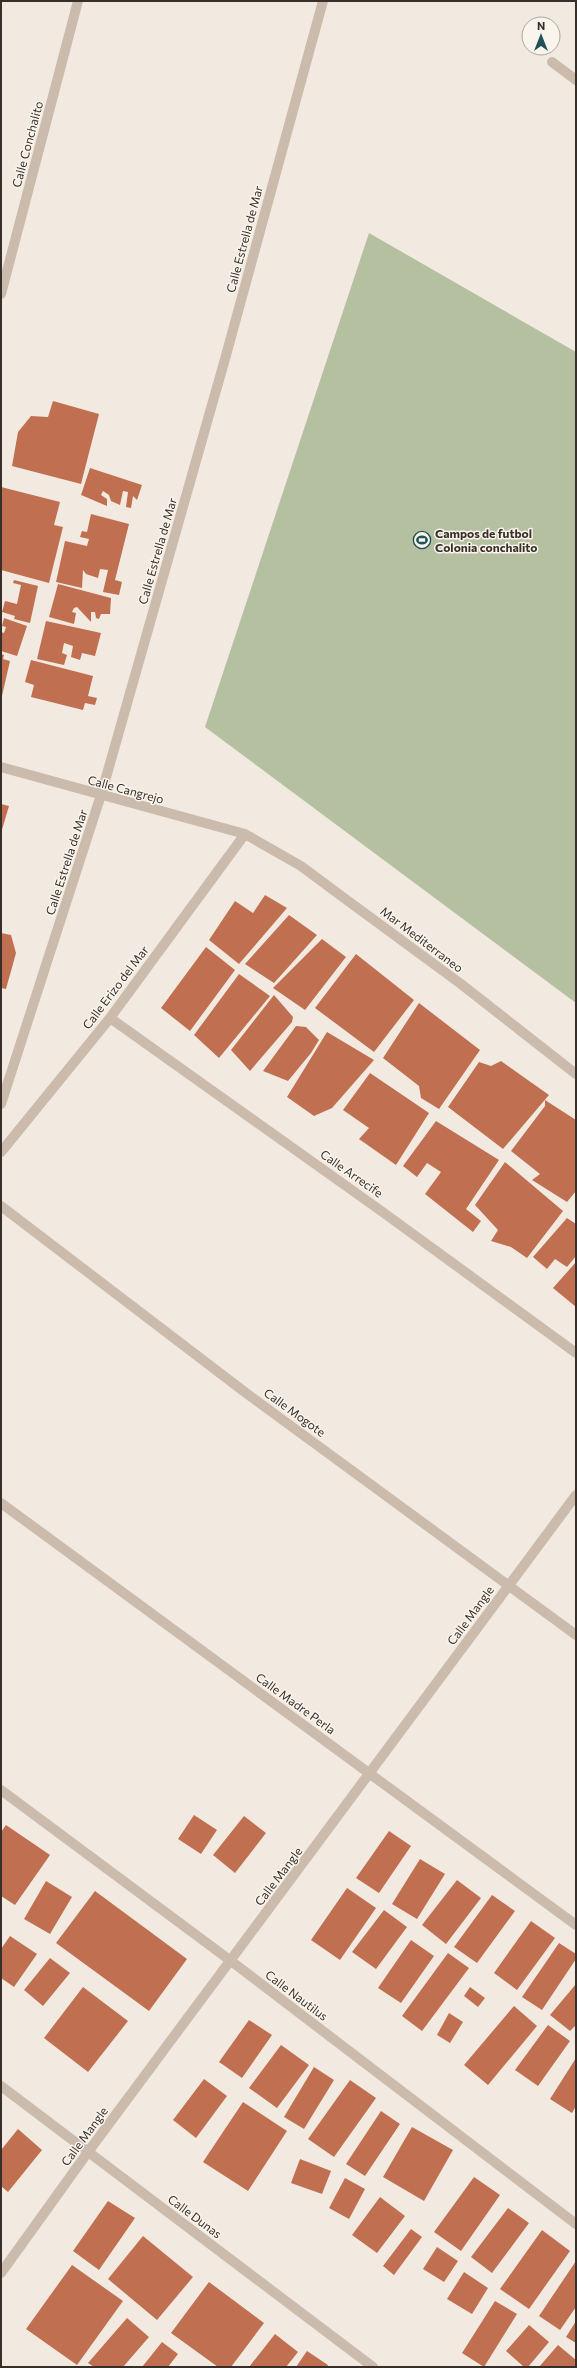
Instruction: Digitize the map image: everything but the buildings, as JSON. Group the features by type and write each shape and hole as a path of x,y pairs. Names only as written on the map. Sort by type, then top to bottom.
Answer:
{"street":[{"name":"Calle Conchalito","path":"1,294 78,1"},
{"name":"Calle Estrella de Mar","path":"1,1104 101,795 225,359 323,1"},
{"path":"552,62 576,80"},
{"name":"Calle Cangrejo","path":"1,766 245,834"},
{"name":"Calle Erizo del Mar","path":"1,1152 110,1018 245,834"},
{"name":"Mar Mediterraneo","path":"245,834 300,866 340,895 461,984 576,1074"},
{"name":"Calle Arrecife","path":"110,1018 384,1213 576,1353"},
{"name":"Calle Mogote","path":"1,1206 246,1393 576,1635"},
{"name":"Calle Mangle","path":"1,2273 88,2152 576,1495"},
{"name":"Calle Madre Perla","path":"1,1503 371,1773 576,1925"},
{"name":"Calle Nautilus","path":"1,1790 230,1961 576,2224"},
{"name":"Calle Dunas","path":"1,2086 373,2367"}],"green space":[{"name":"Campos de futbol Colonia conchalito","path":"369,233 576,352 576,1003 205,727"}],"place":[{"name":"Campos de futbol Colonia conchalito","path":"422,540"}]}
